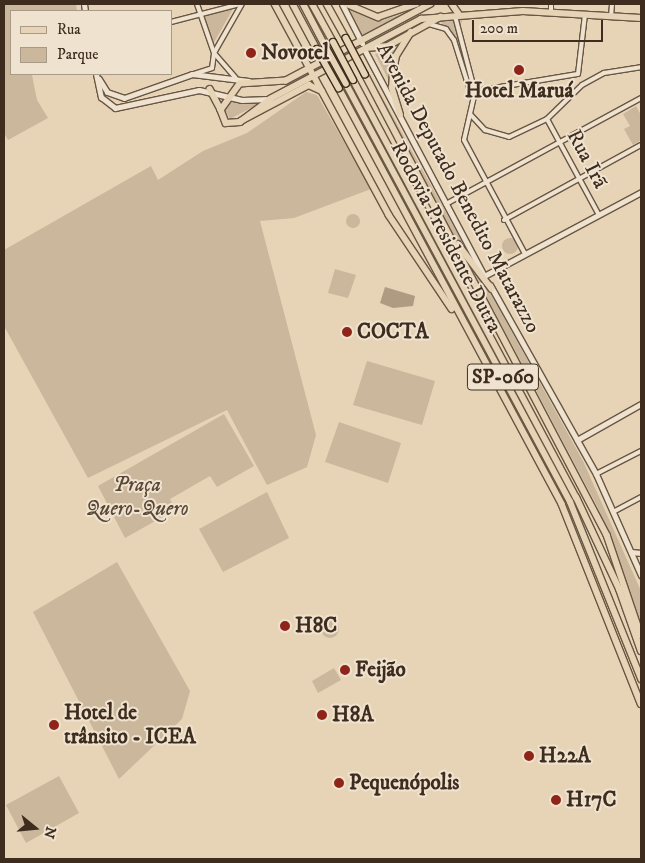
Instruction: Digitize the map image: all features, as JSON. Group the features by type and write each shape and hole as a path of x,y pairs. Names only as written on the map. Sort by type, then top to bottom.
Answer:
{"highway":[{"name":"Rodovia Presidente Dutra","path":"303,4 570,502 641,679"},
{"name":"Rodovia Presidente Dutra","path":"312,4 576,497 620,590 641,651"}],"main road":[{"path":"276,4 332,102 390,215 470,335"},
{"path":"293,4 340,88 470,335 562,504 641,704"},
{"path":"327,4 448,230 607,536 641,635"},
{"name":"Avenida Deputado Benedito Matarazzo","path":"342,4 484,276 596,474 641,573"},
{"path":"347,4 378,17 416,4"},
{"path":"240,122 270,99 364,47 431,4"},
{"path":"452,4 459,14"},
{"path":"97,75 107,92 124,98 192,74 277,84 311,67 364,47 421,19 459,14 551,12 641,18"},
{"path":"364,47 388,46 444,15"},
{"path":"400,115 392,88 393,73 396,56 411,32"},
{"path":"96,75 101,97 115,108 210,89 229,96 270,99"},
{"path":"221,110 236,86 249,81"},
{"path":"210,89 229,125 240,122 309,85 318,86 332,102"},
{"path":"484,276 641,192"},
{"path":"448,230 492,289"},
{"path":"577,440 641,404"},
{"path":"632,555 641,553"},
{"path":"632,555 641,559"}],"street":[{"path":"197,4 214,53 236,78"},
{"path":"172,22 241,4"},
{"path":"192,74 212,68 214,53 241,4"},
{"path":"411,17 416,4"},
{"path":"551,4 551,12"},
{"path":"611,16 612,4"},
{"path":"459,14 454,21 473,98 464,140 484,183 525,254"},
{"path":"472,92 578,74 585,14"},
{"path":"429,24 446,29 454,40 472,92"},
{"path":"470,114 485,130 509,137 547,119 582,85 604,73 641,67"},
{"path":"446,204 641,98"},
{"name":"Rua Irã","path":"547,119 581,178 599,215"},
{"path":"504,220 641,145"},
{"path":"596,474 641,450"},
{"path":"613,512 641,497"}],"green space":[{"path":"4,4 76,4 77,10 10,10 10,75 32,75 37,100 48,118 8,140 4,133"},
{"path":"234,7 212,46 202,16"},
{"path":"346,9 380,21 405,13 363,39"},
{"path":"465,15 461,24 461,45 441,22"},
{"path":"397,48 389,65 389,81 375,54"},
{"path":"364,64 583,461 641,591 641,625 598,508"},
{"path":"306,92 317,95 371,189 294,218 260,221 316,435 307,467 267,485 227,410 88,478 4,326 4,250 151,166 158,180 203,151 247,133"},
{"path":"230,101 260,103 230,119 225,110"},
{"path":"636,106 641,115 641,140 633,145 624,129 630,126 623,114"},
{"path":"350,214 356,214 360,221 356,228 350,228 346,224 346,218"},
{"path":"510,238 518,246 510,254 502,246"},
{"path":"335,269 356,275 348,298 328,293"},
{"path":"367,361 435,381 422,425 353,405"},
{"name":"Praça Quero-Quero","path":"224,414 254,466 217,487 210,476 170,499 175,510 125,538 98,486"},
{"path":"339,422 401,443 388,483 325,462"},
{"name":"Praça Quero-Quero","path":"267,492 289,538 223,572 199,529"},
{"path":"117,562 190,691 182,719 119,779 33,612"},
{"path":"326,620 334,620 339,625 337,636 326,638 321,633 321,625"},
{"path":"334,668 341,680 318,693 312,681"},
{"path":"59,776 79,813 26,843 6,805"}],"shaded area":[{"path":"385,287 415,296 413,306 393,308 380,303"}],"place":[{"name":"Novotel","path":"251,53"},
{"name":"Hotel Maruá","path":"519,70"},
{"name":"COCTA","path":"347,332"},
{"name":"H8C","path":"285,626"},
{"name":"Feijão","path":"345,670"},
{"name":"H8A","path":"322,715"},
{"name":"Hotel de trânsito - ICEA","path":"54,725"},
{"name":"H22A","path":"529,756"},
{"name":"Pequenópolis","path":"339,783"},
{"name":"H17C","path":"556,800"}]}
